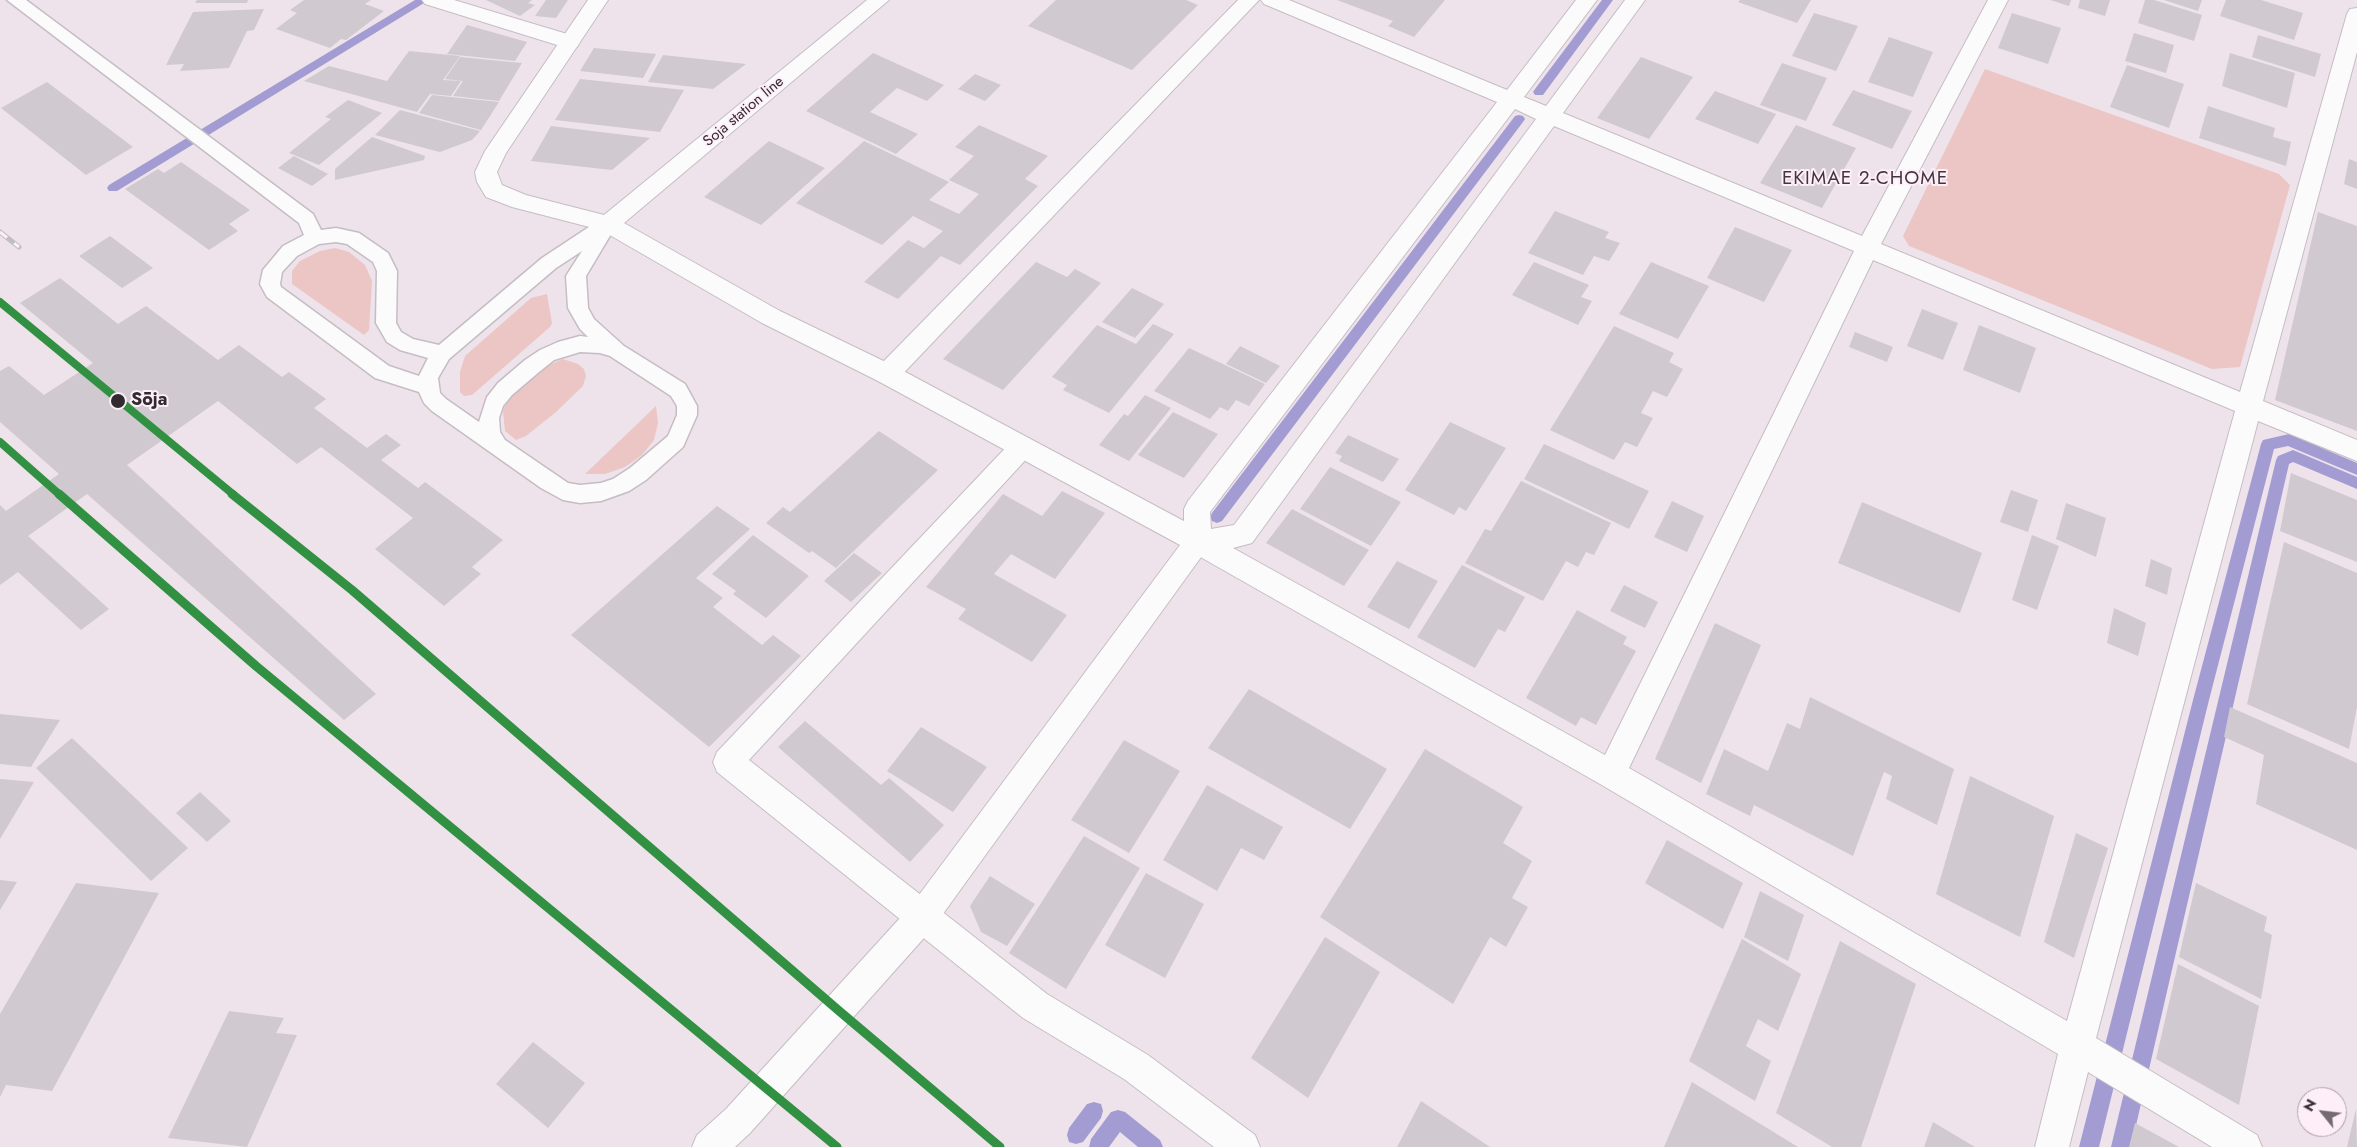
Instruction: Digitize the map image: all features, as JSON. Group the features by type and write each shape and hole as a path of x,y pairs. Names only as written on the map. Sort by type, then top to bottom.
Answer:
{"street":[{"path":"432,0 570,42"},
{"path":"598,0 496,151 486,172 488,182 494,191 513,199 608,224 771,316 887,374 1198,542 1611,774 2245,1147"},
{"name":"Soja station line","path":"608,224 879,0"},
{"path":"887,374 1249,0"},
{"path":"1271,0 1868,246 2357,451"},
{"path":"709,1147 738,1121 921,918 1198,542 1197,509 1588,0"},
{"path":"1198,542 1242,535 1635,0"},
{"path":"1611,774 1868,246 1998,0"},
{"path":"2052,1147 2088,1053 2249,406 2357,14"},
{"path":"1022,446 728,762 921,918 1035,1006 1136,1067 1243,1147"}],"lane":[{"path":"15,0 306,219 315,238"},
{"path":"608,224 580,267 576,276 576,288 578,308 587,324 616,351"},
{"path":"496,443 490,433 489,418 494,403 505,389 547,355 580,344 602,345 616,351 678,390 687,406 685,424 676,440 638,474 621,485 601,492 580,494 563,490 439,405 432,397 428,387 428,378 433,366 442,354 549,263 608,224"},
{"path":"428,387 382,372 274,292 270,284 270,277 276,264 290,251 315,238 336,236 352,238 381,258 386,271 386,323 394,336 407,344 442,354"}],"shaded area":[{"path":"1985,69 2279,174 2290,185 2240,367 2212,369 1909,246 1903,236"},
{"path":"335,248 349,252 365,265 372,281 369,330 364,335 292,284 292,271 300,261 320,251"},
{"path":"547,294 552,323 550,327 472,395 464,396 460,392 460,372 465,356 531,298"},
{"path":"563,359 578,364 584,369 586,376 583,386 556,412 526,436 516,440 505,431 503,411 510,393 536,370"},
{"path":"656,406 658,423 654,440 642,455 625,467 605,474 585,474"}],"building":[{"path":"197,0 248,0 247,3 195,3"},
{"path":"304,0 371,0 365,4 384,11 346,40 341,39 330,48 276,29 297,13 290,10"},
{"path":"486,0 532,0 528,3 535,5 520,16"},
{"path":"546,0 568,0 556,18 535,16"},
{"path":"1056,0 1186,0 1198,5 1132,70 1028,26"},
{"path":"1337,0 1445,0 1414,37 1388,26 1393,21"},
{"path":"1740,0 1811,0 1797,23 1738,2"},
{"path":"2050,0 2071,0 2069,6"},
{"path":"2080,0 2110,0 2105,16 2078,8"},
{"path":"2145,0 2154,0 2202,15 2194,41 2138,23"},
{"path":"2164,0 2202,0 2198,11"},
{"path":"2226,0 2261,0 2303,13 2294,40 2220,16"},
{"path":"264,9 254,30 247,31 229,68 180,71 184,64 166,65 193,12"},
{"path":"1814,13 1858,26 1836,71 1792,56"},
{"path":"2012,13 2061,28 2048,64 1998,48"},
{"path":"467,25 527,42 515,61 447,54"},
{"path":"2134,33 2174,45 2166,73 2125,61"},
{"path":"2258,35 2321,54 2315,77 2252,57"},
{"path":"1889,37 1933,52 1913,97 1868,82"},
{"path":"594,48 656,54 643,78 580,71"},
{"path":"409,51 460,56 443,80 461,81 451,96 430,94 417,112 304,81 329,66 387,81"},
{"path":"873,53 944,85 927,101 897,88 870,112 918,134 896,154 806,111"},
{"path":"2230,53 2295,73 2287,108 2222,86"},
{"path":"663,55 746,64 713,89 648,82"},
{"path":"460,57 522,63 499,101 453,96 463,81 445,79"},
{"path":"1641,57 1693,77 1649,139 1597,118"},
{"path":"1782,63 1827,78 1806,121 1760,105"},
{"path":"2127,65 2184,84 2169,128 2110,107"},
{"path":"975,74 1001,85 985,101 958,89"},
{"path":"580,79 684,90 660,132 555,120"},
{"path":"47,82 133,147 86,175 1,108"},
{"path":"1853,90 1912,111 1892,149 1832,125"},
{"path":"1715,91 1776,114 1758,144 1695,119"},
{"path":"432,95 499,102 481,130 419,113"},
{"path":"348,100 382,113 319,165 289,153 331,119 325,117"},
{"path":"2208,106 2275,128 2273,137 2291,142 2286,166 2199,138"},
{"path":"400,110 480,131 472,140 440,152 375,135"},
{"path":"979,125 1048,156 1025,179 1038,186 960,265 941,256 898,299 864,282 908,240 924,248 943,231 913,216 882,245 796,203 864,141 949,182 929,200 959,214 979,194 949,180 974,156 955,147"},
{"path":"1796,125 1856,148 1822,208 1760,183"},
{"path":"551,126 650,138 612,170 531,161"},
{"path":"372,137 425,156 424,160 335,180 335,169"},
{"path":"769,141 825,168 761,225 704,197"},
{"path":"294,156 328,174 312,186 278,168"},
{"path":"2349,159 2357,162 2357,189 2344,184"},
{"path":"181,162 250,210 229,224 238,231 209,250 125,189 158,169 164,173"},
{"path":"1555,211 1609,232 1605,238 1620,243 1609,261 1594,256 1583,275 1528,253"},
{"path":"2318,212 2357,226 2357,431 2275,400"},
{"path":"1735,227 1792,250 1764,302 1707,278"},
{"path":"110,236 153,268 122,288 79,256"},
{"path":"1036,262 1067,277 1075,269 1101,283 1003,390 943,359"},
{"path":"1534,262 1589,285 1581,297 1592,301 1578,325 1512,295"},
{"path":"1651,262 1709,286 1678,339 1619,314"},
{"path":"60,278 118,324 146,306 218,360 239,345 282,377 289,372 326,399 314,408 367,448 386,434 401,445 381,460 418,488 425,482 503,540 472,567 481,574 444,606 375,549 413,518 321,447 297,464 218,401 127,465 376,694 344,720 87,494 28,536 109,609 81,630 18,572 0,585 0,505 6,511 59,474 0,422 0,371 9,366 44,395 93,363 20,303"},
{"path":"1132,288 1164,304 1135,338 1102,322"},
{"path":"1922,309 1958,323 1943,360 1907,346"},
{"path":"1153,324 1174,334 1109,413 1063,390 1067,385 1052,377 1097,325 1136,344"},
{"path":"1979,325 2036,348 2020,393 1963,370"},
{"path":"1614,326 1674,353 1669,362 1683,369 1667,397 1653,391 1641,413 1653,418 1637,447 1625,442 1614,460 1550,430"},
{"path":"1855,332 1893,347 1887,362 1849,347"},
{"path":"1240,346 1280,366 1266,383 1226,364"},
{"path":"1189,348 1265,384 1249,406 1236,400 1228,411 1220,407 1210,419 1154,391"},
{"path":"1145,395 1171,408 1129,461 1099,445 1124,414 1128,416"},
{"path":"1173,412 1218,434 1184,478 1138,455"},
{"path":"1450,422 1506,448 1466,511 1459,507 1454,515 1405,490"},
{"path":"879,431 938,470 836,568 812,551 809,553 766,523 783,507 790,512"},
{"path":"1348,435 1399,459 1383,482 1339,461 1342,456 1335,453"},
{"path":"1544,444 1649,491 1629,529 1524,479"},
{"path":"1330,467 1401,502 1371,546 1300,509"},
{"path":"2291,473 2357,500 2357,562 2280,531"},
{"path":"1521,481 1611,523 1594,555 1586,552 1578,567 1566,561 1543,601 1465,563 1485,529 1491,531"},
{"path":"2011,490 2038,500 2028,532 2000,522"},
{"path":"1062,491 1105,513 1055,579 1011,554 994,574 1067,615 1032,662 958,619 966,609 926,587 1003,494 1042,516"},
{"path":"1672,501 1704,516 1687,552 1654,537"},
{"path":"1862,502 1982,553 1960,613 1838,563"},
{"path":"2066,503 2106,518 2096,557 2056,539"},
{"path":"717,506 750,529 696,578 723,598 713,607 762,645 773,635 801,656 709,747 571,635"},
{"path":"1292,509 1369,550 1344,586 1266,543"},
{"path":"753,535 809,576 766,618 733,594 736,591 712,574"},
{"path":"2032,535 2059,546 2037,610 2012,600"},
{"path":"2284,542 2357,573 2357,707 2349,749 2247,704"},
{"path":"854,553 882,573 851,602 824,581"},
{"path":"2151,559 2172,568 2167,595 2145,586"},
{"path":"1397,561 1438,581 1409,629 1367,607"},
{"path":"1462,565 1525,597 1505,632 1498,629 1475,668 1417,637"},
{"path":"1624,585 1658,602 1645,628 1610,611"},
{"path":"2114,608 2146,623 2138,656 2107,643"},
{"path":"1577,610 1627,637 1623,644 1636,651 1596,725 1581,717 1576,726 1526,698"},
{"path":"1715,623 1761,645 1701,783 1655,759"},
{"path":"1249,689 1387,769 1350,829 1208,748"},
{"path":"1810,697 1954,769 1937,825 1886,799 1892,776 1884,772 1853,856 1754,805 1750,816 1706,794 1724,749 1768,771 1787,723 1800,729"},
{"path":"2230,707 2357,763 2357,850 2256,804 2264,755 2224,737"},
{"path":"0,714 60,720 31,767 0,764"},
{"path":"805,721 881,785 889,778 944,825 910,862 778,747"},
{"path":"921,727 987,767 953,812 887,771"},
{"path":"72,738 188,848 151,881 36,768"},
{"path":"1124,740 1180,771 1129,853 1071,820"},
{"path":"1425,749 1523,807 1503,843 1532,861 1512,898 1528,907 1506,947 1490,937 1453,1004 1320,917"},
{"path":"1970,776 2054,816 2020,937 1936,894"},
{"path":"0,779 34,782 0,839"},
{"path":"1207,785 1283,827 1264,860 1241,848 1217,891 1163,860"},
{"path":"200,792 231,821 207,842 176,813"},
{"path":"2076,833 2108,848 2074,958 2044,942"},
{"path":"1084,836 1140,868 1066,989 1009,953"},
{"path":"1667,840 1743,883 1723,929 1645,883"},
{"path":"1146,873 1204,904 1165,978 1105,945"},
{"path":"990,876 1035,904 1007,946 981,932 970,906"},
{"path":"0,880 17,882 0,910"},
{"path":"76,883 159,893 52,1091 6,1085 0,1097 0,1014"},
{"path":"2196,883 2267,917 2264,931 2272,935 2261,999 2179,957"},
{"path":"1760,891 1804,915 1788,961 1744,937"},
{"path":"1325,937 1380,972 1308,1098 1251,1058"},
{"path":"1742,939 1801,974 1778,1031 1758,1019 1746,1046 1771,1061 1755,1101 1689,1061"},
{"path":"1840,941 1916,984 1861,1147 1832,1147 1776,1113"},
{"path":"2178,964 2259,1006 2239,1105 2156,1059"},
{"path":"229,1011 284,1018 276,1033 297,1035 247,1147 168,1138"},
{"path":"533,1042 585,1083 548,1128 496,1084"},
{"path":"1692,1082 1798,1147 1664,1147"},
{"path":"1421,1101 1490,1147 1397,1147"},
{"path":"2356,1109 2357,1147 2347,1147"},
{"path":"1933,1122 1975,1147 1924,1147"},
{"path":"2135,1123 2179,1147 2129,1147"}],"waterway":[{"path":"113,188 406,9 424,0"},
{"path":"1539,92 1608,0"},
{"path":"1217,517 1519,119"},
{"path":"2089,1147 2201,700 2268,444 2289,440 2357,469"},
{"path":"2121,1147 2283,460 2293,456 2357,483"},
{"path":"1076,1135 1094,1111"},
{"path":"1098,1146 1118,1119 1153,1147"}],"railway":[{"path":"0,232 19,247"}],"transit line":[{"path":"0,302 164,439 352,590 838,1010 1000,1147"},
{"path":"0,442 256,666 837,1147"}],"place":[{"name":"Sōja","path":"118,401"}],"district":[{"name":"EKIMAE 2-CHOME","path":"1865,179"}]}
